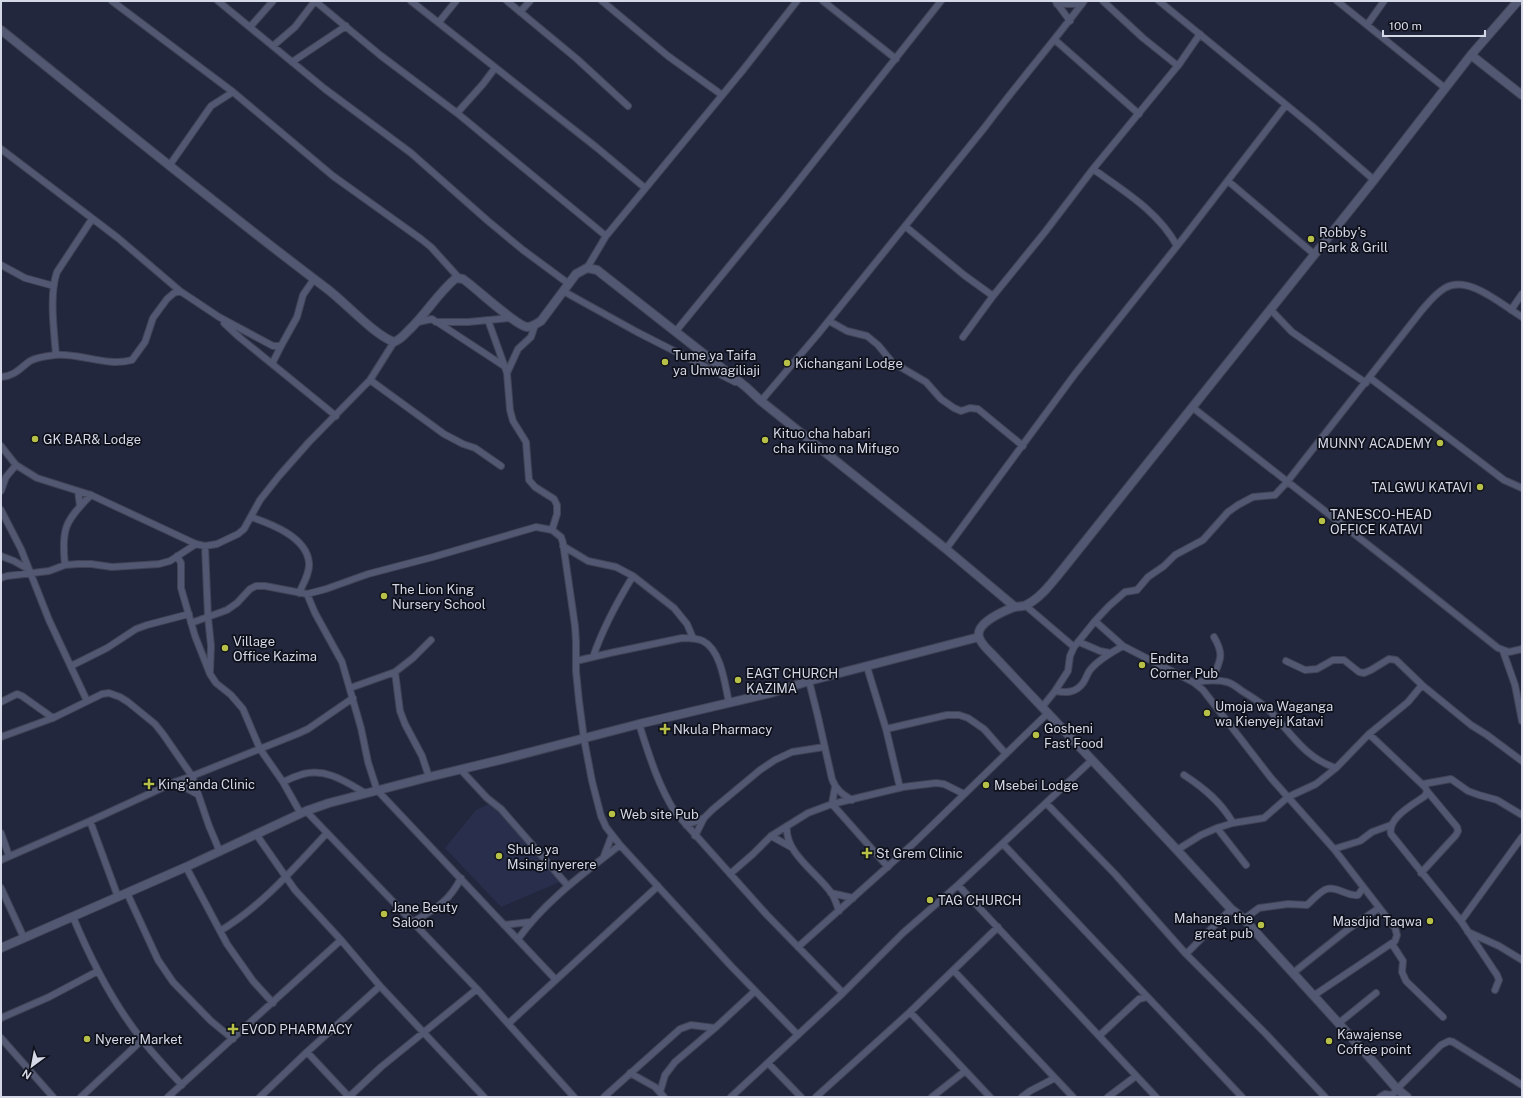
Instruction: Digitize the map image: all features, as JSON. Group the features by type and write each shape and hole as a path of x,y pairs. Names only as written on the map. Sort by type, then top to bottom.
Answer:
{"street":[{"path":"112,1 233,92 333,176 421,239 460,278 469,283 511,318 528,327 541,321 576,274 587,268 606,236 797,1"},
{"path":"218,1 361,117 410,153 522,250 569,284"},
{"path":"250,27 273,1"},
{"path":"273,46 295,27 315,1 399,70 457,113 535,179 606,236"},
{"path":"411,1 596,147 645,188"},
{"path":"439,22 456,1"},
{"path":"507,1 577,59 628,106"},
{"path":"520,12 530,1"},
{"path":"602,1 668,56 722,95"},
{"path":"822,1 896,59"},
{"path":"676,331 785,198 941,1"},
{"path":"1103,1 1143,38 1178,66"},
{"path":"1159,1 1329,140 1374,180"},
{"path":"1337,1 1445,88"},
{"path":"1367,25 1384,1"},
{"path":"1393,1094 1339,1023 1244,919 1231,909 992,654 979,637 981,627 988,621 1015,607 1026,606 1042,594 1374,180 1471,55 1518,1"},
{"path":"1056,2 1083,2"},
{"path":"1056,2 1070,21"},
{"path":"761,401 829,321 1070,21 1083,2"},
{"path":"292,62 346,26"},
{"path":"1,30 169,166 314,278 384,338 394,342"},
{"path":"963,337 993,296 1045,232 1093,169 1178,66 1200,34"},
{"path":"1054,40 1139,114"},
{"path":"1471,55 1522,94"},
{"path":"457,113 495,68"},
{"path":"169,166 211,106 233,92"},
{"path":"946,549 1075,374 1185,236 1286,105"},
{"path":"1,149 118,238 180,291 219,317 274,346 281,346"},
{"path":"1093,169 1144,206 1171,234 1177,246"},
{"path":"1228,181 1314,254"},
{"path":"56,355 54,286 57,272 92,219"},
{"path":"905,226 964,275 993,296"},
{"path":"1171,234 1185,236"},
{"path":"1,265 29,280 54,286"},
{"path":"587,268 597,270 676,331 946,549 1015,607"},
{"path":"272,364 296,317 303,295 314,278"},
{"path":"2,448 16,465 37,478 91,495 196,544 206,546 217,544 238,534 244,529 260,500 279,476 309,442 370,380 394,342 402,337 418,322 446,287 456,278 460,278"},
{"path":"798,947 888,867 1006,754 1045,710 1068,671 1070,656 1077,644 1095,621 1125,592 1137,590 1148,577 1164,566 1175,555 1203,540 1228,512 1253,497 1275,495 1370,378 1422,310 1444,289 1457,285 1465,285 1476,288 1522,317"},
{"path":"1,377 12,375 33,360 56,355 117,363 132,360 145,342 153,318 167,299 174,293 180,291"},
{"path":"563,291 664,347 746,387"},
{"path":"1511,310 1522,294"},
{"path":"1270,310 1292,332 1366,383"},
{"path":"219,317 239,337 336,416"},
{"path":"436,322 511,318"},
{"path":"418,322 432,319 504,366"},
{"path":"488,320 506,373 510,410 513,421 526,442 528,452 529,480 535,487 554,499 557,505 557,514 552,530"},
{"path":"829,321 847,331 867,336 878,345 892,362 907,369 926,382 941,399 958,410 978,409 1023,446"},
{"path":"506,373 518,349 531,337 535,325"},
{"path":"1370,378 1504,480 1522,488"},
{"path":"370,380 444,434 480,451 501,466"},
{"path":"1192,407 1503,651 1509,652 1522,649"},
{"path":"1,491 6,477 16,465"},
{"path":"78,491 80,506"},
{"path":"65,565 63,536 71,516 91,495"},
{"path":"1,510 12,531 49,620 87,701"},
{"path":"251,517 271,524 284,531 304,550 309,564 306,577 299,593"},
{"path":"191,623 227,610 237,603 250,589 256,586 265,586 307,594 368,574 536,527 552,530 561,537 564,546 573,608 576,642 576,671 584,739 597,804 601,816 612,835 620,844 755,991 798,1035"},
{"path":"1,578 29,571 49,570 65,565 91,564 112,567 143,566 165,562 196,544"},
{"path":"206,546 208,617 211,646 210,674"},
{"path":"564,546 588,561 616,567 634,576 674,608 687,624 693,638"},
{"path":"1,556 14,561 29,571"},
{"path":"177,556 181,563 181,588 191,623 210,674 216,683 231,695 243,709 260,748 303,812 327,833 477,989 574,1097"},
{"path":"593,657 615,606 634,576"},
{"path":"307,594 315,613 342,662 361,728 368,762 377,790 556,980"},
{"path":"1026,606 1077,644 1110,653"},
{"path":"71,666 107,648 136,629 189,614"},
{"path":"1095,621 1123,646 1193,682 1203,690 1271,778 1334,849 1395,928 1397,938 1392,944 1313,996"},
{"path":"1,948 220,852 303,812 365,793 639,724 771,693 809,681 979,637"},
{"path":"1212,680 1220,660 1220,648 1214,637"},
{"path":"576,661 682,638 693,638 712,647 717,657 729,703"},
{"path":"350,688 395,672 413,658 431,640"},
{"path":"1055,691 1065,693 1074,691 1082,684 1090,669 1110,653 1123,646"},
{"path":"1503,651 1515,685 1522,721"},
{"path":"1286,661 1305,670 1317,669 1334,660 1344,660 1359,672 1364,673 1389,659 1396,660 1422,685 1471,725 1487,734 1522,761"},
{"path":"867,667 886,729 900,788"},
{"path":"395,672 400,711 405,724 422,756 429,777"},
{"path":"1193,682 1212,680 1228,682 1250,695 1269,710 1298,743 1313,756 1323,764 1336,768"},
{"path":"809,681 835,787 839,792 852,800"},
{"path":"1177,850 1201,835 1217,828 1232,823 1264,818 1288,797 1316,784 1336,768 1369,734 1408,702 1422,685"},
{"path":"1,737 53,718 102,694 109,693 120,697 155,724 192,776 197,794 220,852"},
{"path":"1,702 17,694 53,718"},
{"path":"1,860 175,782 308,729 353,698"},
{"path":"886,729 947,716 959,715 968,718 984,729 1006,754"},
{"path":"639,724 657,778 665,797 675,812 730,874 843,993"},
{"path":"1369,734 1423,784 1426,792 1457,827 1458,831 1456,835 1421,873"},
{"path":"695,836 704,818 740,785 775,760 792,752 824,747"},
{"path":"731,1097 843,993 903,933 1003,844 1092,760"},
{"path":"461,770 487,798 501,809 568,886"},
{"path":"283,782 304,774 327,773 344,780 365,793"},
{"path":"1184,775 1208,793 1226,811 1232,823"},
{"path":"888,791 898,776"},
{"path":"1423,784 1451,779 1468,791 1497,800 1522,815"},
{"path":"175,782 197,794"},
{"path":"730,874 771,836 808,813 832,804 900,788 936,783 944,784 964,794"},
{"path":"832,804 835,787"},
{"path":"1426,792 1425,796 1396,817 1391,825 1391,834 1461,922 1497,975 1499,980 1495,990"},
{"path":"1046,802 1115,874 1186,954 1266,1034 1325,1097"},
{"path":"832,804 888,867"},
{"path":"686,825 704,818"},
{"path":"90,821 118,897"},
{"path":"1334,849 1360,841 1372,832 1391,825"},
{"path":"787,826 787,837 793,848 831,893 839,911"},
{"path":"1217,828 1246,866"},
{"path":"1,833 10,856"},
{"path":"220,930 238,918 286,878 327,833"},
{"path":"256,834 300,896 341,940 380,986 484,1097"},
{"path":"604,857 612,835"},
{"path":"771,836 793,848"},
{"path":"1461,922 1522,837"},
{"path":"518,939 530,922 568,886 620,844"},
{"path":"1003,844 1242,1097"},
{"path":"186,867 227,944 253,981 273,1003"},
{"path":"413,922 427,914 450,896 461,878"},
{"path":"958,885 1156,1097"},
{"path":"509,1023 658,886"},
{"path":"1,888 24,938"},
{"path":"1244,919 1259,908 1288,904 1307,905 1322,891 1329,888 1352,896 1358,894 1363,888"},
{"path":"127,892 158,960 173,982 211,1021 233,1039"},
{"path":"831,893 853,898"},
{"path":"1293,974 1347,930 1379,908"},
{"path":"1186,954 1231,909"},
{"path":"74,917 85,945 117,1003 142,1040 182,1085"},
{"path":"504,925 530,922"},
{"path":"816,1097 954,971 998,927"},
{"path":"1468,932 1499,946 1522,960"},
{"path":"168,1097 341,940"},
{"path":"1392,944 1403,961 1402,972 1406,981 1443,1017"},
{"path":"1,1018 98,971"},
{"path":"954,971 1073,1097"},
{"path":"264,1096 307,1052 380,986"},
{"path":"307,1052 349,1097 381,1068 477,989"},
{"path":"630,1073 648,1083 662,1095 668,1069 755,991"},
{"path":"1339,1023 1376,993"},
{"path":"1098,1036 1139,999 1147,997"},
{"path":"910,1012 990,1097"},
{"path":"604,1097 680,1029 691,1025 715,1028"},
{"path":"1,1038 53,1097"},
{"path":"81,1097 142,1040"},
{"path":"1393,1094 1441,1045 1449,1041 1453,1042 1522,1085"},
{"path":"768,1063 801,1097"},
{"path":"932,1097 965,1071"},
{"path":"1108,1097 1136,1076"},
{"path":"1022,1097 1030,1090 1055,1078"},
{"path":"1380,1097 1385,1094 1407,1097"}],"shaded area":[{"path":"491,803 560,882 501,907 445,848 476,810"}],"place":[{"name":"Robby's Park & Grill","path":"1311,239"},
{"name":"Tume ya Taifa ya Umwagiliaji","path":"665,362"},
{"name":"Kichangani Lodge","path":"787,363"},
{"name":"GK BAR& Lodge","path":"35,439"},
{"name":"Kituo cha habari cha Kilimo na Mifugo","path":"765,440"},
{"name":"MUNNY ACADEMY","path":"1440,443"},
{"name":"TALGWU KATAVI","path":"1480,487"},
{"name":"TANESCO-HEAD OFFICE KATAVI","path":"1322,521"},
{"name":"The Lion King Nursery School","path":"384,596"},
{"name":"Village Office Kazima","path":"225,648"},
{"name":"Endita Corner Pub","path":"1142,665"},
{"name":"EAGT CHURCH KAZIMA","path":"738,680"},
{"name":"Umoja wa Waganga wa Kienyeji Katavi","path":"1207,713"},
{"name":"Nkula Pharmacy","path":"665,729"},
{"name":"Gosheni Fast Food","path":"1036,735"},
{"name":"King'anda Clinic","path":"149,784"},
{"name":"Msebei Lodge","path":"986,785"},
{"name":"Web site Pub","path":"612,814"},
{"name":"St Grem Clinic","path":"867,853"},
{"name":"Shule ya Msingi nyerere","path":"499,856"},
{"name":"TAG CHURCH","path":"930,900"},
{"name":"Jane Beuty Saloon","path":"384,914"},
{"name":"Masdjid Taqwa","path":"1430,921"},
{"name":"Mahanga the great pub","path":"1261,925"},
{"name":"EVOD PHARMACY","path":"233,1029"},
{"name":"Nyerer Market","path":"87,1039"},
{"name":"Kawajense Coffee point","path":"1329,1041"}]}
